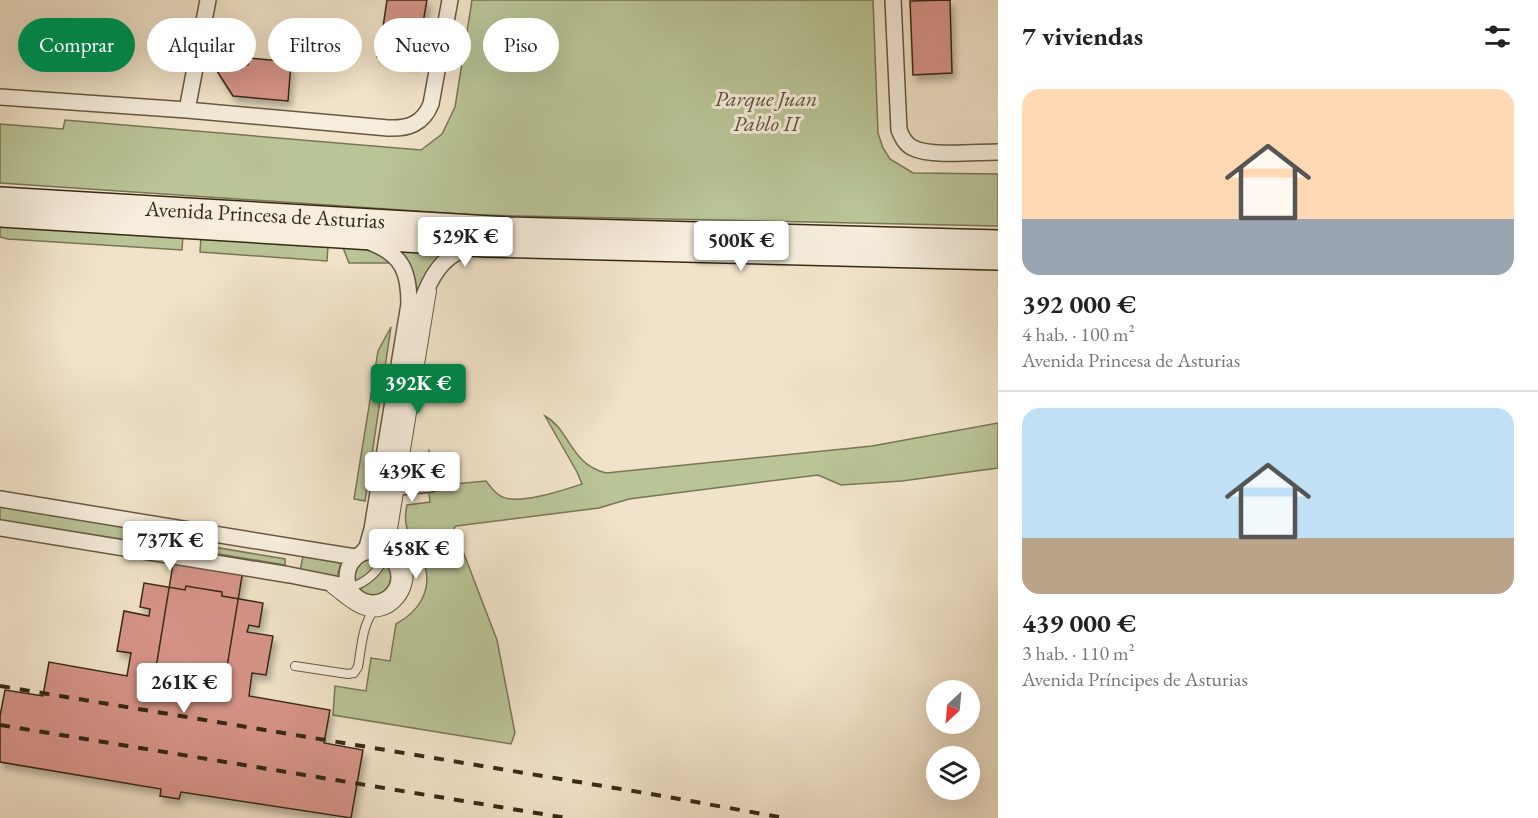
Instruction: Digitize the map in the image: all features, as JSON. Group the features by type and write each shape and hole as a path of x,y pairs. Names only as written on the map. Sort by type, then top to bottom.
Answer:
{"main road":[{"name":"Avenida Princesa de Asturias","path":"0,198 508,228 998,241"},
{"name":"Avenida Princesa de Asturias","path":"0,216 486,246 998,259"}],"street":[{"path":"187,110 208,0"},
{"path":"0,97 400,128 411,126 420,121 428,112 431,104 450,0"},
{"path":"893,0 899,130 904,141 912,148 927,152 998,152"},
{"name":"Avenida Princesa de Asturias","path":"355,238 384,248 396,257 405,271 409,284 409,304 372,529 367,547 346,573 356,597"},
{"path":"0,528 290,575 356,597 390,597 397,589 398,568 388,555 382,534 395,488 420,306 434,272 454,255 467,248 486,246"},
{"path":"395,488 431,484"},
{"path":"0,499 359,555 374,551 388,555"}],"lane":[{"path":"295,666 348,674 354,673 358,667 365,626 356,597 364,582 373,576 388,555 392,535 395,488"},
{"path":"0,534 356,597 382,611 401,599 409,579 408,567 392,535"}],"green space":[{"name":"Parque Juan Pablo II","path":"472,0 873,0 878,133 883,148 890,159 913,173 998,174 998,226 476,215 0,183 0,124 63,129 65,120 421,150 442,134 455,107 461,72 471,72 471,18 469,18"},
{"path":"0,223 183,235 182,250 8,239 0,237"},
{"path":"201,237 328,245 327,261 200,252"},
{"path":"342,245 368,250 390,263 349,263"},
{"path":"398,250 447,253 430,270 417,291 411,269"},
{"path":"391,327 365,501 354,499 378,351"},
{"path":"545,416 560,430 577,455 594,469 606,473 872,446 998,423 998,468 902,481 841,485 818,475 629,499 599,508 456,526 454,528 497,640 515,733 511,744 333,715 335,686 366,691 371,658 390,661 396,624 411,614 425,593 427,575 425,566 408,531 406,515 407,505 430,502 426,467 429,451 445,479 454,484 486,481 497,494 506,498 540,496 582,484"},
{"path":"0,507 129,528 127,543 0,523"},
{"path":"142,535 285,559 285,565 141,541"},
{"path":"303,556 341,563 338,579 300,571"},
{"path":"373,559 386,564 391,577 386,590 373,595 360,590 355,577 360,564"}],"building":[{"path":"387,0 427,0 424,18 384,18"},
{"path":"950,0 952,73 913,75 910,1"},
{"path":"256,59 268,60 268,72 290,72 288,101 233,96 218,72 256,72"},
{"path":"174,558 243,570 222,697 153,686"},
{"path":"144,583 185,590 186,586 222,592 222,596 263,603 259,627 249,625 247,632 273,636 266,675 252,673 249,696 330,710 324,743 363,750 351,818 181,792 179,799 160,796 161,789 0,762 0,716 5,690 43,696 49,662 127,676 131,653 117,651 124,611 149,616 150,609 140,607"}],"railway":[{"path":"0,686 785,818"},
{"path":"0,725 567,818"}]}
